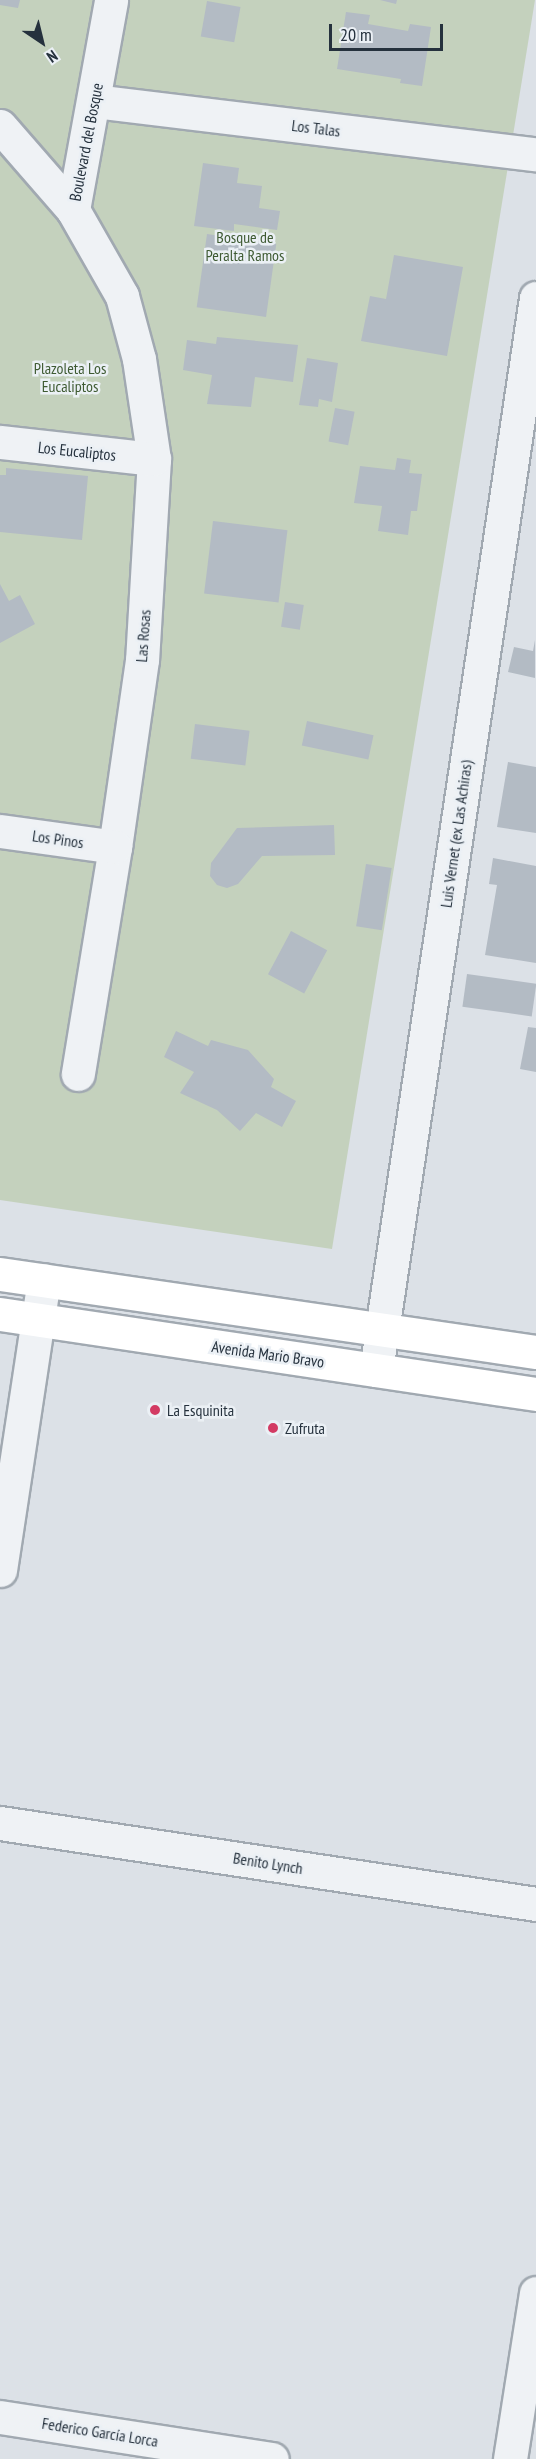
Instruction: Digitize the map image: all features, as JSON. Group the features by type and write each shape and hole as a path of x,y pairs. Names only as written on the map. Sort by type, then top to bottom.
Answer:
{"main road":[{"path":"0,1274 536,1352"},
{"name":"Avenida Mario Bravo","path":"0,1314 536,1394"}],"street":[{"name":"Boulevard del Bosque","path":"73,210 95,101 111,0"},
{"name":"Los Talas","path":"95,101 536,154"},
{"name":"Boulevard del Bosque","path":"0,126 73,210"},
{"name":"Las Rosas","path":"73,210 122,296 139,359 154,459 142,660 115,847 78,1074"},
{"name":"Luis Vernet (ex Las Achiras)","path":"376,1370 536,298"},
{"name":"Los Eucaliptos","path":"0,442 154,459"},
{"name":"Los Pinos","path":"0,831 115,847"},
{"path":"0,1570 44,1280"},
{"name":"Benito Lynch","path":"0,1823 536,1904"},
{"path":"510,2459 536,2293"},
{"name":"Federico García Lorca","path":"0,2417 272,2459"}],"green space":[{"name":"Bosque de Peralta Ramos","path":"0,0 535,0 332,1249 0,1200"}],"building":[{"path":"0,0 20,0 18,8 0,5"},
{"path":"380,0 397,0 396,4"},
{"path":"207,1 240,7 234,42 201,36"},
{"path":"346,12 370,15 368,24 408,31 410,24 431,27 422,86 400,83 401,79 337,69"},
{"path":"203,163 239,168 237,183 262,186 259,208 280,211 277,230 234,224 234,231 194,226"},
{"path":"207,234 276,244 266,317 197,307"},
{"path":"394,255 463,267 447,356 361,341 370,296 386,299"},
{"path":"217,337 298,345 293,382 255,377 251,407 207,404 212,375 183,370 187,340 216,344"},
{"path":"307,358 338,363 332,402 319,399 318,407 299,405"},
{"path":"335,408 355,412 348,445 329,441"},
{"path":"397,458 411,460 409,473 422,474 417,511 411,511 408,535 378,531 382,506 354,503 360,466 395,470"},
{"path":"6,468 88,476 82,540 0,532 0,475 6,475"},
{"path":"213,521 287,530 279,603 204,593"},
{"path":"0,584 9,601 20,595 35,624 0,643"},
{"path":"285,602 304,605 300,630 281,627"},
{"path":"535,640 535,678 508,672 514,647 533,651"},
{"path":"307,721 374,735 368,760 302,745"},
{"path":"195,724 250,731 245,765 191,759"},
{"path":"508,762 536,767 536,833 497,827"},
{"path":"334,825 335,855 262,856 238,884 227,888 217,885 210,876 211,863 237,828"},
{"path":"493,858 536,866 536,963 485,955 497,885 489,884"},
{"path":"366,864 392,868 382,930 356,926"},
{"path":"291,931 327,950 304,994 268,974"},
{"path":"467,974 536,984 532,1016 462,1007"},
{"path":"528,1027 536,1028 536,1072 520,1069"},
{"path":"176,1031 208,1046 211,1040 248,1050 274,1079 271,1087 296,1101 282,1127 256,1113 240,1131 217,1110 180,1093 194,1072 164,1057"}],"place":[{"name":"La Esquinita","path":"155,1410"},
{"name":"Zufruta","path":"273,1428"}],"park label":[{"name":"Plazoleta Los Eucaliptos","path":"70,377"}]}
